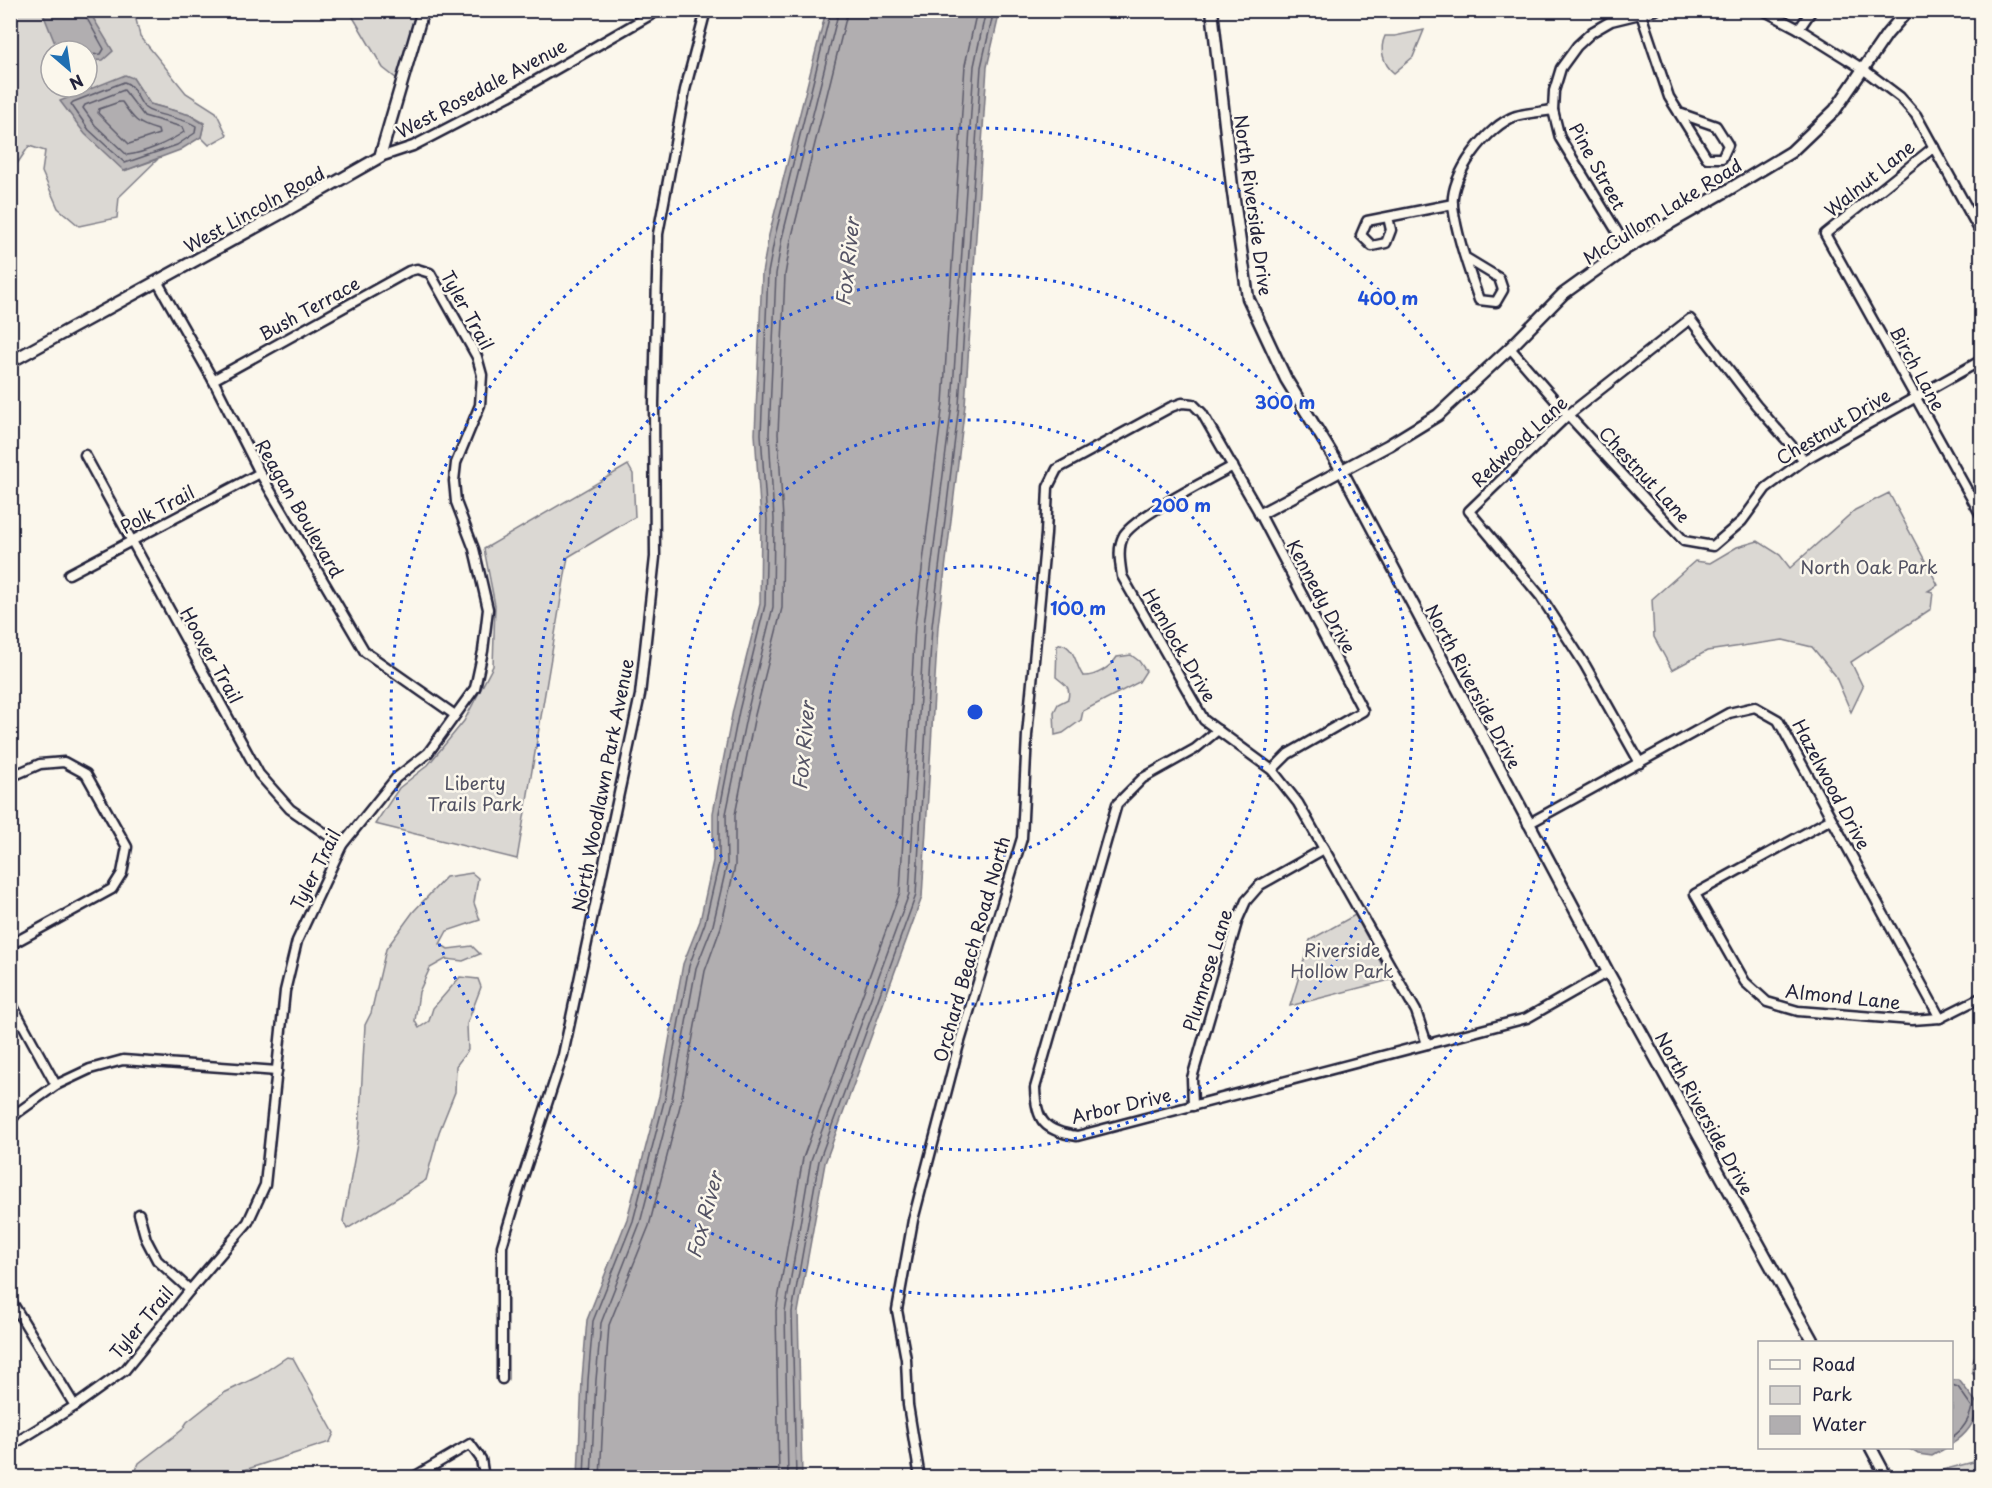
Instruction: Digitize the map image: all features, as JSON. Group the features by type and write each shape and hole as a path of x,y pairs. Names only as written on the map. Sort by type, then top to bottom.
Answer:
{"street":[{"path":"380,157 423,10"},
{"name":"West Rosedale Avenue","path":"380,157 413,146 509,96 659,10"},
{"name":"North Woodlawn Park Avenue","path":"502,1379 502,1246 563,1055 640,695 655,557 654,403 658,234 685,90 706,10"},
{"name":"North Riverside Drive","path":"1212,10 1232,186 1248,298 1286,380 1341,470 1608,972 1812,1341"},
{"name":"Pine Street","path":"1627,248 1560,138 1552,110 1554,91 1561,68 1577,46 1592,32 1611,21 1656,10"},
{"path":"1763,10 1798,28 1863,69 1905,103 1916,115 1982,236"},
{"path":"1798,28 1812,10"},
{"name":"McCullom Lake Road","path":"1260,514 1389,445 1438,415 1510,348 1563,294 1627,248 1791,152 1834,110 1887,34 1908,10"},
{"path":"1641,14 1669,97 1707,158 1722,158 1728,145 1716,126 1679,113"},
{"path":"1466,258 1499,278 1503,290 1496,302 1479,300 1466,258 1453,204 1460,171 1472,152 1502,124 1515,116 1552,110"},
{"name":"Walnut Lane","path":"1825,234 1934,147"},
{"name":"West Lincoln Road","path":"10,362 380,157"},
{"path":"1388,217 1453,204"},
{"name":"Birch Lane","path":"1825,234 1982,517"},
{"name":"Bush Terrace","path":"213,380 409,272 422,269"},
{"name":"Tyler Trail","path":"10,1446 75,1406 125,1370 189,1290 248,1222 265,1185 285,991 297,941 342,844 396,778 428,753 475,688 483,651 488,609 474,549 456,502 453,481 456,463 480,405 482,375 477,357 432,277 422,269"},
{"name":"Reagan Boulevard","path":"157,281 213,380 260,473 365,652 455,715"},
{"name":"Redwood Lane","path":"1640,763 1585,665 1541,597 1469,511 1568,415 1690,319 1756,405 1804,460"},
{"name":"Chestnut Lane","path":"1510,348 1684,541 1713,546 1742,521 1766,488"},
{"name":"Chestnut Drive","path":"1766,488 1804,460 1982,360"},
{"name":"Kennedy Drive","path":"1193,404 1202,413 1260,514 1363,711 1288,754 1272,770"},
{"name":"Orchard Beach Road North","path":"920,1478 908,1405 906,1359 897,1310 913,1220 958,1048 1022,838 1027,735 1046,534 1048,487 1057,469 1171,407 1193,404"},
{"name":"Hoover Trail","path":"84,455 259,774 290,809 342,844"},
{"name":"Hemlock Drive","path":"1233,466 1136,522 1123,536 1119,555 1122,576 1204,720 1272,770 1298,803 1416,1011 1427,1044"},
{"name":"Polk Trail","path":"69,574 260,473"},
{"name":"Hazelwood Drive","path":"1528,824 1729,713 1755,707 1779,720 1940,1018"},
{"name":"Arbor Drive","path":"1218,730 1195,749 1143,778 1117,804 1035,1088 1036,1108 1045,1124 1059,1133 1077,1136 1527,1018 1608,972"},
{"path":"10,777 40,764 64,762 86,774 127,847 122,873 112,889 10,945"},
{"name":"Almond Lane","path":"1832,819 1695,894 1745,982 1767,1002 1798,1011 1912,1020 1940,1018 1982,997"},
{"name":"Plumrose Lane","path":"1193,1106 1192,1078 1238,919 1246,901 1260,885 1324,849"},
{"path":"10,1000 57,1085"},
{"path":"10,1121 17,1113 57,1085 90,1069 123,1060 277,1071"},
{"path":"139,1214 146,1239 158,1260 189,1290"},
{"path":"10,1299 75,1406"},
{"path":"412,1478 470,1444 481,1459 484,1478"},
{"path":"1872,1449 1887,1478"}],"green space":[{"path":"11,11 134,11 140,36 186,93 216,112 227,135 209,145 201,137 204,123 190,115 150,104 133,78 124,171 158,159 119,197 117,218 79,226 58,208 42,172 45,151 29,146 11,173 10,70 14,70 11,50"},
{"path":"345,11 416,11 397,79 383,68 350,12"},
{"path":"1424,30 1413,57 1394,73 1383,56 1382,46 1385,36"},
{"name":"Liberty Trails Park","path":"628,465 633,474 635,517 568,557 517,859 375,824 399,788 428,765 464,721 493,666 495,605 484,549"},
{"name":"North Oak Park","path":"1889,493 1938,585 1928,591 1933,592 1931,609 1851,662 1863,687 1851,712 1835,675 1812,647 1783,640 1707,651 1672,670 1654,637 1652,599 1695,561 1710,563 1737,547 1758,541 1780,555 1790,568 1855,510"},
{"path":"1061,644 1070,649 1083,676 1102,671 1117,657 1131,655 1146,671 1139,682 1083,711 1081,720 1063,733 1055,735 1054,712 1058,704 1068,699 1069,695 1066,686 1056,677 1057,646"},
{"path":"472,873 478,878 474,903 480,920 447,931 440,944 448,949 472,946 480,954 463,961 446,959 430,968 419,992 415,1021 419,1028 429,1021 433,1008 460,977 478,979 481,987 467,1024 468,1050 456,1066 455,1092 439,1132 426,1180 347,1229 343,1221 359,1133 365,1025 371,1013 386,949 413,912 446,877"},
{"name":"Riverside Hollow Park","path":"1355,915 1390,980 1290,1006 1310,940"},
{"path":"287,1357 293,1358 334,1433 330,1442 223,1477 133,1477 139,1463 182,1430 187,1422 224,1393 257,1377"},
{"path":"1981,1460 1981,1477 1933,1477 1939,1471"}],"water":[{"path":"42,11 89,11 113,51 103,60 99,60 99,39 53,39"},
{"name":"Fox River","path":"826,11 1000,11 987,67 965,405 938,627 922,897 825,1163 798,1312 802,1477 578,1477 587,1320 627,1219 659,1096 683,964 700,921 713,861 713,813 733,710 760,604 761,520 755,434 762,273 769,235"},
{"path":"125,75 133,78 150,104 190,115 204,124 201,137 180,150 124,171 85,134 60,101 99,99 99,85"},
{"path":"1981,1347 1981,1378 1978,1379 1972,1373 1972,1366 1975,1355"},
{"path":"1953,1380 1959,1380 1979,1406 1975,1418 1962,1436 1953,1443"},
{"path":"1910,1449 1944,1449 1932,1456 1918,1454"}]}
